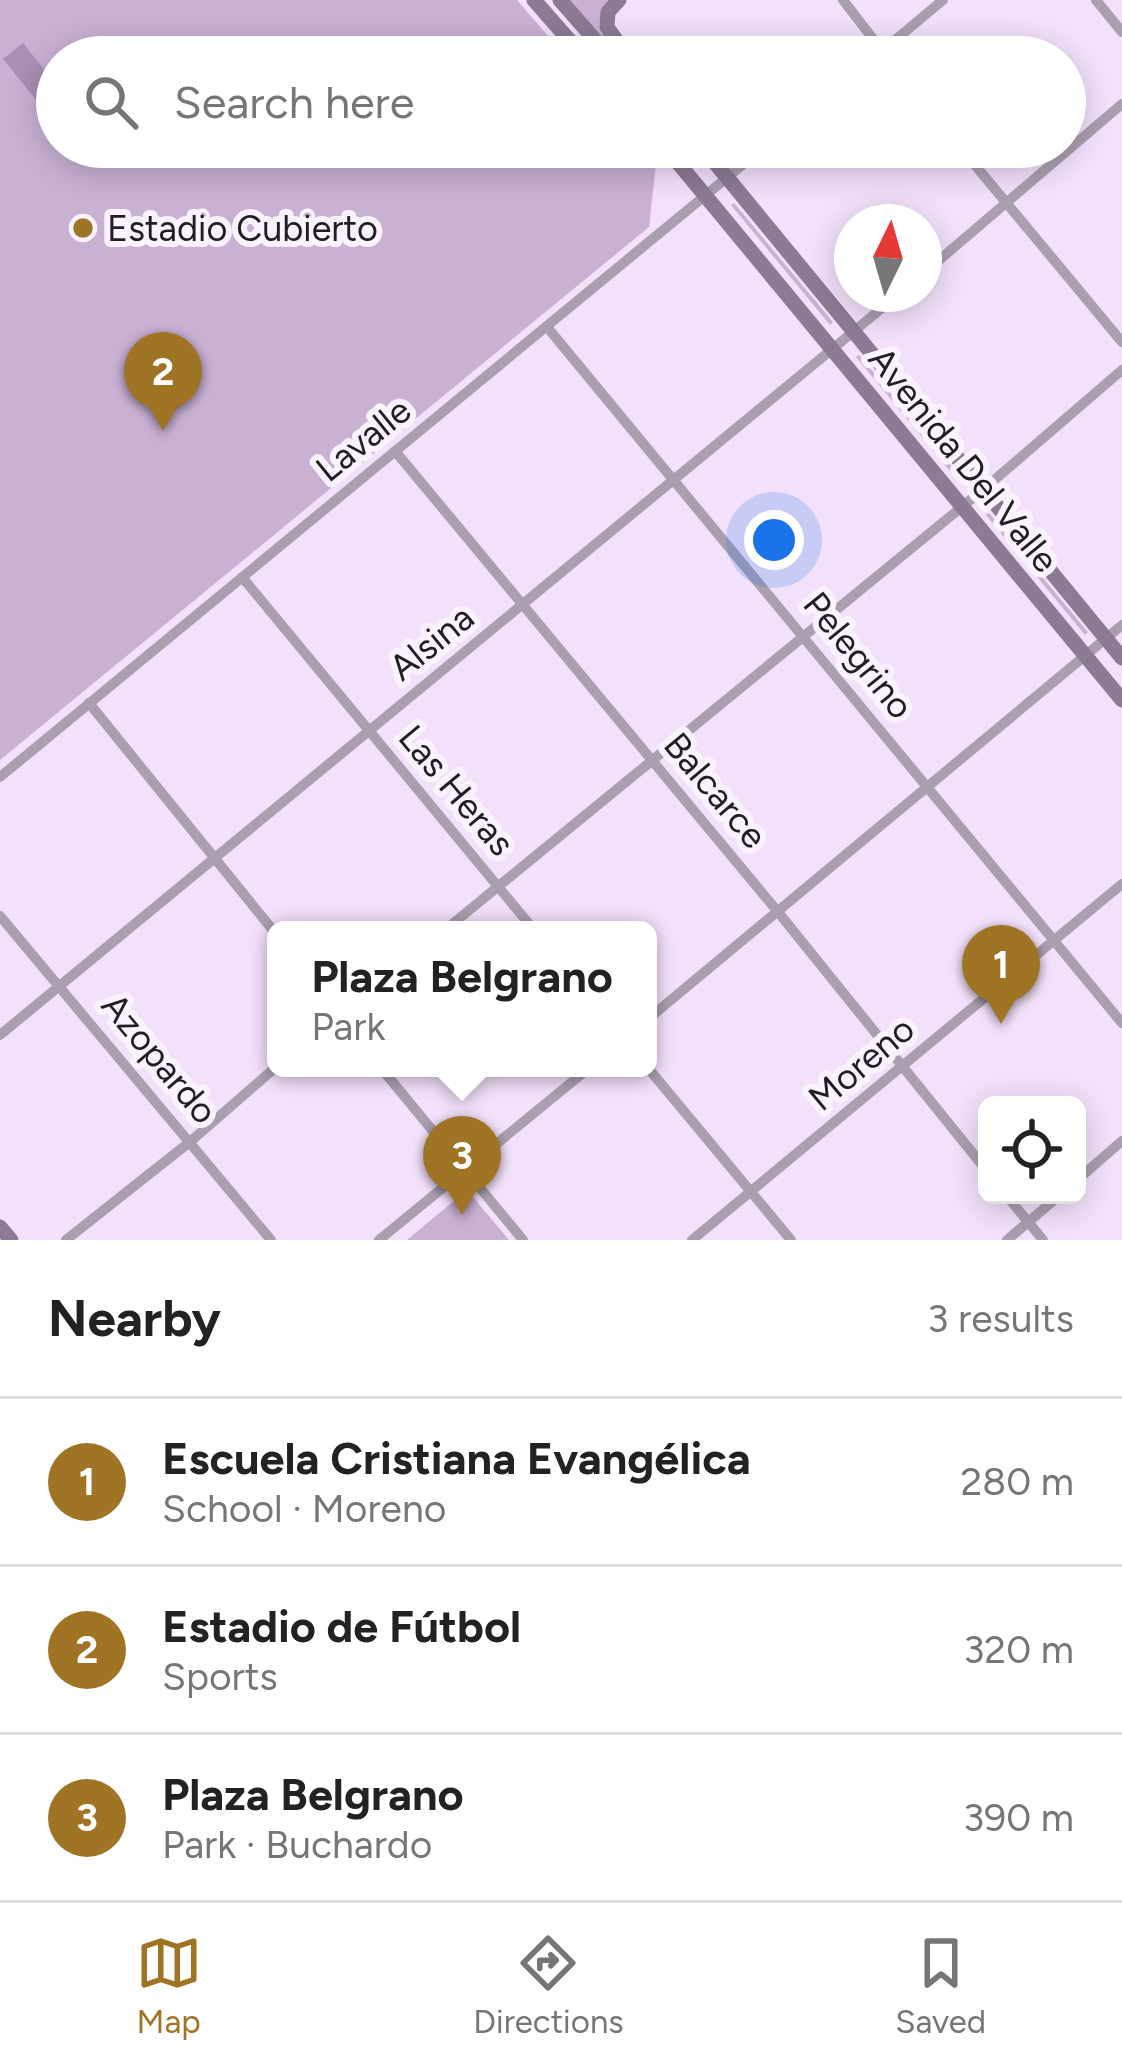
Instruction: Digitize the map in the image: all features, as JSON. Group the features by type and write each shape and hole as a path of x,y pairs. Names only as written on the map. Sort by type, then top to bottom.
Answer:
{"main road":[{"path":"534,0 566,36"},
{"path":"560,0 592,36"},
{"path":"613,36 607,27 608,13 619,0"},
{"name":"Avenida Del Valle","path":"684,168 1122,700"},
{"name":"Avenida Del Valle","path":"720,168 1122,658"},
{"path":"0,1227 11,1240"}],"street":[{"path":"843,0 868,36"},
{"path":"902,36 943,0"},
{"path":"1096,0 1122,32"},
{"path":"1086,135 1122,104"},
{"name":"Lavalle","path":"0,777 738,168"},
{"path":"976,168 1122,342"},
{"path":"942,258 1047,168"},
{"name":"Alsina","path":"0,1035 878,312"},
{"name":"Pelegrino","path":"547,327 1122,1023"},
{"path":"457,921 1122,370"},
{"name":"Balcarce","path":"395,451 978,1160"},
{"name":"Las Heras","path":"242,577 527,921"},
{"path":"657,1012 1122,626"},
{"path":"89,703 267,922"},
{"name":"Moreno","path":"692,1240 1122,884"},
{"name":"Azopardo","path":"0,916 271,1240"},
{"path":"66,1240 267,1075"},
{"path":"388,1077 523,1240"},
{"path":"379,1240 578,1077"},
{"path":"656,1077 791,1240"},
{"path":"1086,1172 1122,1141"},
{"path":"1014,1204 1043,1240"},
{"path":"1007,1240 1050,1204"}],"shaded area":[{"path":"0,0 517,0 548,36 36,36 36,168 655,168 649,227 0,760"},
{"path":"565,0 613,0 599,25 606,36 597,36"},
{"path":"23,43 36,59 36,100 3,59"},
{"path":"731,205 833,322 830,325"},
{"path":"856,357 958,474 955,477"},
{"path":"986,515 1088,632 1085,635"},
{"path":"467,1190 509,1240 407,1240"}],"place":[{"name":"Estadio Cubierto","path":"83,228"},
{"name":"Estadio de Fútbol","path":"163,431"},
{"name":"Escuela Cristiana Evangélica","path":"1001,1024"},
{"name":"Plaza Belgrano","path":"462,1215"}]}
